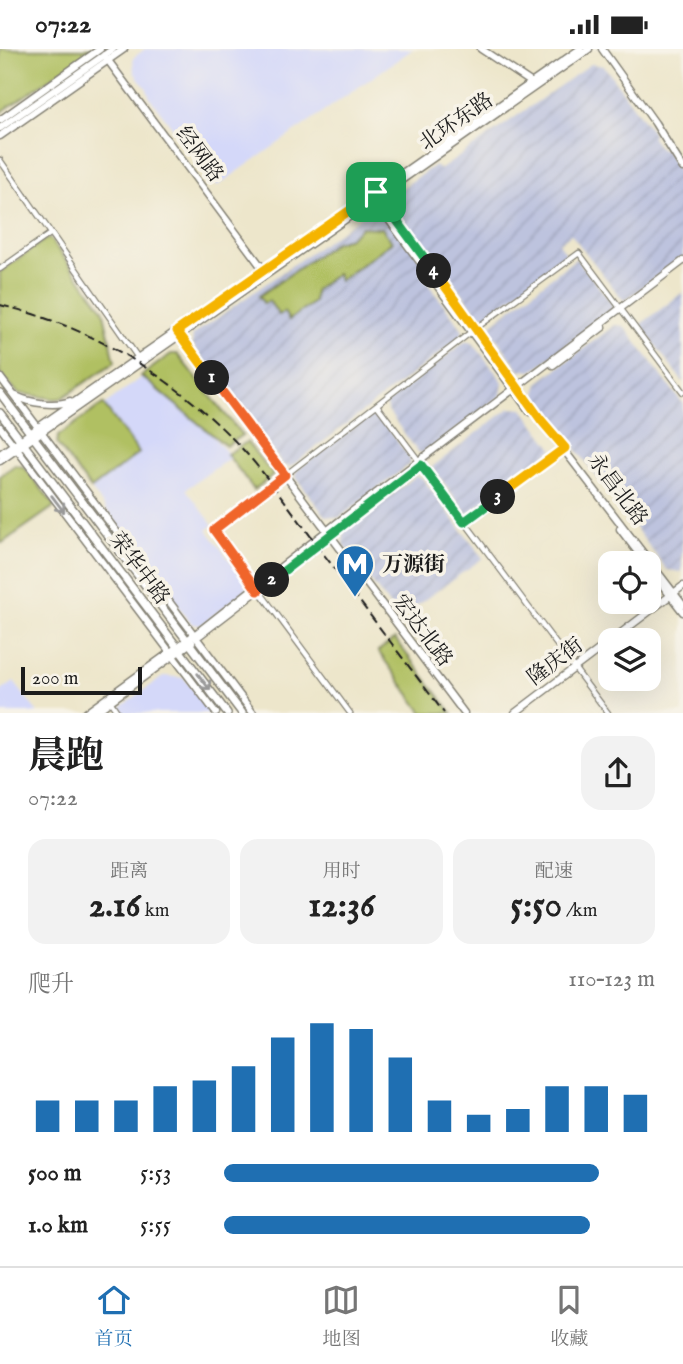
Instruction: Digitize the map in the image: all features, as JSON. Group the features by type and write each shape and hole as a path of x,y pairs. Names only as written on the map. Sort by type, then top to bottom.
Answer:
{"main road":[{"name":"荣华中路","path":"0,393 192,639 242,713"},
{"name":"荣华中路","path":"0,413 19,444 228,713"}],"street":[{"path":"0,128 113,49"},
{"path":"0,120 104,55 124,49"},
{"path":"481,49 534,84"},
{"name":"北环东路","path":"39,430 375,196 580,49"},
{"name":"北环东路","path":"534,84 589,49"},
{"path":"602,49 655,123 683,168"},
{"path":"0,136 104,55"},
{"name":"经网路","path":"104,55 265,272"},
{"path":"0,160 136,355"},
{"name":"永昌北路","path":"375,196 517,389 540,425 563,449 683,612"},
{"path":"0,269 50,234"},
{"path":"350,713 214,530 579,253 683,392"},
{"path":"623,310 683,261"},
{"path":"94,713 517,389 683,267"},
{"name":"北环东路","path":"19,444 144,354 178,333"},
{"name":"宏达北路","path":"178,333 464,713"},
{"path":"14,395 23,400 67,403 136,355 144,354"},
{"path":"0,377 192,639 253,713"},
{"path":"377,405 608,713"},
{"path":"0,427 19,444 216,713"},
{"path":"0,454 19,444"},
{"path":"0,461 19,444"},
{"path":"464,522 563,449"},
{"name":"永昌北路","path":"563,449 637,551"},
{"path":"79,483 83,501"},
{"name":"永昌北路","path":"661,581 683,605"},
{"name":"隆庆街","path":"514,713 683,586"},
{"path":"134,589 139,611"},
{"path":"86,713 171,654"},
{"path":"232,685 234,702"},
{"path":"110,701 118,713"}],"shaded area":[{"path":"145,49 413,49 217,186 150,98 147,89 134,72 133,58"},
{"path":"591,64 604,66 653,133 652,138 661,150 666,150 683,179 683,257 624,301 571,234 559,243 567,255 486,317 480,316 436,259 419,272 463,330 461,337 290,467 283,465 192,344 193,335 435,165 440,170"},
{"path":"575,259 613,305 612,311 532,371 520,370 491,331 492,324"},
{"path":"683,292 683,382 640,325"},
{"path":"615,325 624,326 683,404 682,572 667,570 661,562 661,551 653,551 536,396 538,383"},
{"path":"466,341 473,343 503,382 501,396 425,453 418,452 387,410 386,403"},
{"path":"142,377 206,429 231,457 186,489 213,525 207,530 247,584 246,590 201,625 192,624 91,489 139,453 104,405"},
{"path":"510,408 523,409 553,449 467,514 432,467"},
{"path":"371,414 377,415 410,458 410,464 339,518 325,516 295,476 297,470"},
{"path":"416,476 422,478 483,558 399,618 343,544 344,532"},
{"path":"164,676 184,678 210,713 124,713 120,708"},
{"path":"14,682 38,713 0,713 0,692"}],"green space":[{"path":"0,49 93,49 0,113"},
{"path":"362,227 382,228 392,242 339,281 336,274 315,290 314,302 289,320 284,312 279,315 269,301 264,304 259,296"},
{"path":"46,239 50,239 103,309 115,362 62,398 55,399 18,393 0,373 0,272"},
{"path":"171,354 177,354 242,435 226,446 141,376"},
{"path":"103,404 139,453 91,489 57,444 58,436"},
{"path":"247,442 273,475 254,490 227,454"},
{"path":"15,465 24,467 55,506 2,543 0,476"},
{"path":"395,639 452,713 423,713 378,651"}],"railway":[{"path":"0,305 70,327 103,343 165,381 222,428 267,479 444,713"}],"place":[{"name":"万源街","path":"355,598"}],"route":[{"path":"376,192 541,420 565,448 464,522 421,465 258,591 214,530 285,475 177,331 376,192"}]}
